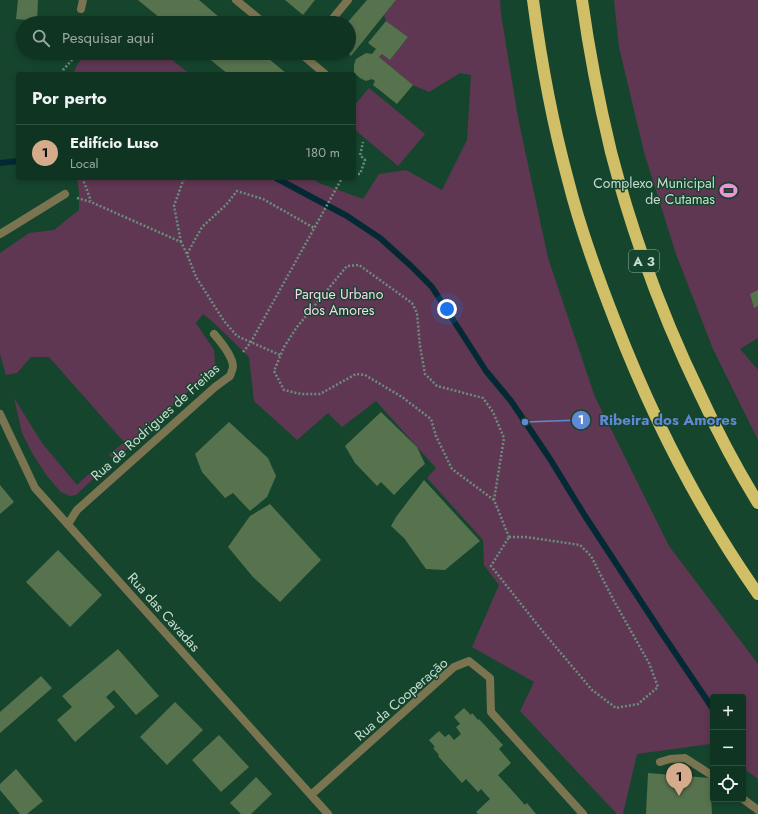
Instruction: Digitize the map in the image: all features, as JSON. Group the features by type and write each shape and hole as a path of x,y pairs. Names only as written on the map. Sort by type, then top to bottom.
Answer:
{"highway":[{"path":"533,0 542,60 558,141 579,219 605,297 635,372 675,455 718,533 744,575 758,594"},
{"name":"A 3","path":"582,0 594,72 611,152 647,268 662,308 695,384 731,457 758,503"}],"street":[{"path":"81,9 83,0"},
{"path":"236,0 255,16"},
{"path":"335,16 348,0"},
{"path":"309,60 323,72"},
{"path":"0,234 65,194"},
{"name":"Rua de Rodrigues de Freitas","path":"68,524 77,510 215,387 230,376 233,366 229,355 222,343 214,334"},
{"name":"Rua das Cavadas","path":"0,414 34,488 328,814"},
{"name":"Rua da Cooperação","path":"311,795 454,667 468,661 490,678 491,712 583,814"},
{"path":"660,762 670,759 685,758 710,774"},
{"path":"746,801 758,810"}],"path":[{"path":"62,72 72,60"},
{"path":"356,174 360,174 365,160 360,155 363,142"},
{"path":"85,180 84,182 91,202"},
{"path":"183,180 174,206 181,242 196,277 224,321 237,336 280,356"},
{"path":"251,342 341,180"},
{"path":"187,254 202,227 226,205 237,192 263,199 314,228"},
{"path":"65,194 91,202 181,242"},
{"path":"494,500 452,470 436,436 431,419 402,397 365,375 356,374 320,394 301,394 284,390 274,371 284,348 297,327 347,266 359,265 412,303 417,313 420,346 425,374 437,386 482,398 493,412 504,438 494,500 509,537"},
{"path":"509,537 526,537 580,545 591,556 614,601 649,663 658,687 638,704 616,708 592,690 544,634 491,566 509,537"}],"green space":[{"name":"Parque Urbano dos Amores","path":"396,0 500,0 518,118 548,258 595,397 669,546 758,664 758,779 746,770 746,694 710,694 710,744 637,754 623,814 617,814 520,711 534,682 472,647 499,585 484,565 483,540 427,478 436,468 376,401 342,427 328,413 297,440 254,401 249,357 203,314 196,323 214,350 215,364 210,374 184,395 115,461 109,455 124,442 49,357 31,357 17,373 6,375 0,354 0,253 29,233 54,230 79,210 77,180 314,180 363,199 379,174 406,170 442,190 467,140 471,75 460,73 429,92 413,85 379,57 382,54 390,60 408,37 386,21 384,15"},
{"path":"614,0 758,0 758,338 740,349 758,370 758,440 713,349 676,254 644,152 619,47"},
{"path":"81,60 172,60 187,72 74,72"},
{"path":"369,88 425,134 398,166 356,131 356,104"},
{"path":"14,398 42,443 77,485 93,470 98,474 76,495 70,496 61,492 47,476 32,453 22,433"}],"building":[{"path":"18,0 38,0 37,16 16,16"},
{"path":"138,0 199,0 218,16 157,16"},
{"path":"285,0 315,0 303,15"},
{"path":"367,0 396,0 356,50 356,16 353,16"},
{"path":"386,21 408,37 390,60 382,54 379,57 413,85 397,104 373,85 375,81 372,79 366,81 354,72 356,59 366,53 372,54 376,49 368,43"},
{"path":"211,60 270,60 285,72 226,72"},
{"path":"758,290 758,306 754,308 750,294"},
{"path":"381,412 417,447 425,464 394,495 381,482 377,486 355,463 345,446"},
{"path":"229,422 268,458 276,476 267,497 250,511 233,493 225,498 202,472 195,454"},
{"path":"424,480 480,541 445,570 426,569 404,538 391,526"},
{"path":"0,485 14,502 0,514"},
{"path":"270,504 321,560 280,602 253,577 228,547 250,516"},
{"path":"58,550 102,595 70,627 26,582"},
{"path":"118,649 159,696 136,715 114,690 106,697 115,707 75,742 57,720 72,707 62,696"},
{"path":"41,676 52,688 0,733 0,712"},
{"path":"175,702 203,730 167,765 140,737"},
{"path":"464,708 471,715 472,713 478,720 479,719 503,745 499,749 511,763 498,775 525,805 527,803 536,814 478,814 476,812 490,799 481,789 478,792 466,779 462,783 438,756 439,755 433,748 435,747 429,740 439,731 445,737 449,734 454,740 461,734 456,727 460,724 454,717"},
{"path":"219,735 249,767 221,792 192,760"},
{"path":"16,769 43,801 27,814 20,814 0,790 0,784"},
{"path":"648,773 710,778 710,802 711,802 712,814 646,814"},
{"path":"256,777 272,794 251,814 241,814 230,803"}],"waterway":[{"path":"0,163 16,161"},
{"path":"280,180 347,216 380,238 432,287 486,371 511,401 550,459 585,516 710,705"}],"place":[{"name":"Complexo Municipal de Cutamas","path":"728,191"},
{"name":"Ribeira dos Amores","path":"525,422"},
{"name":"Edifício Luso","path":"679,796"}]}
